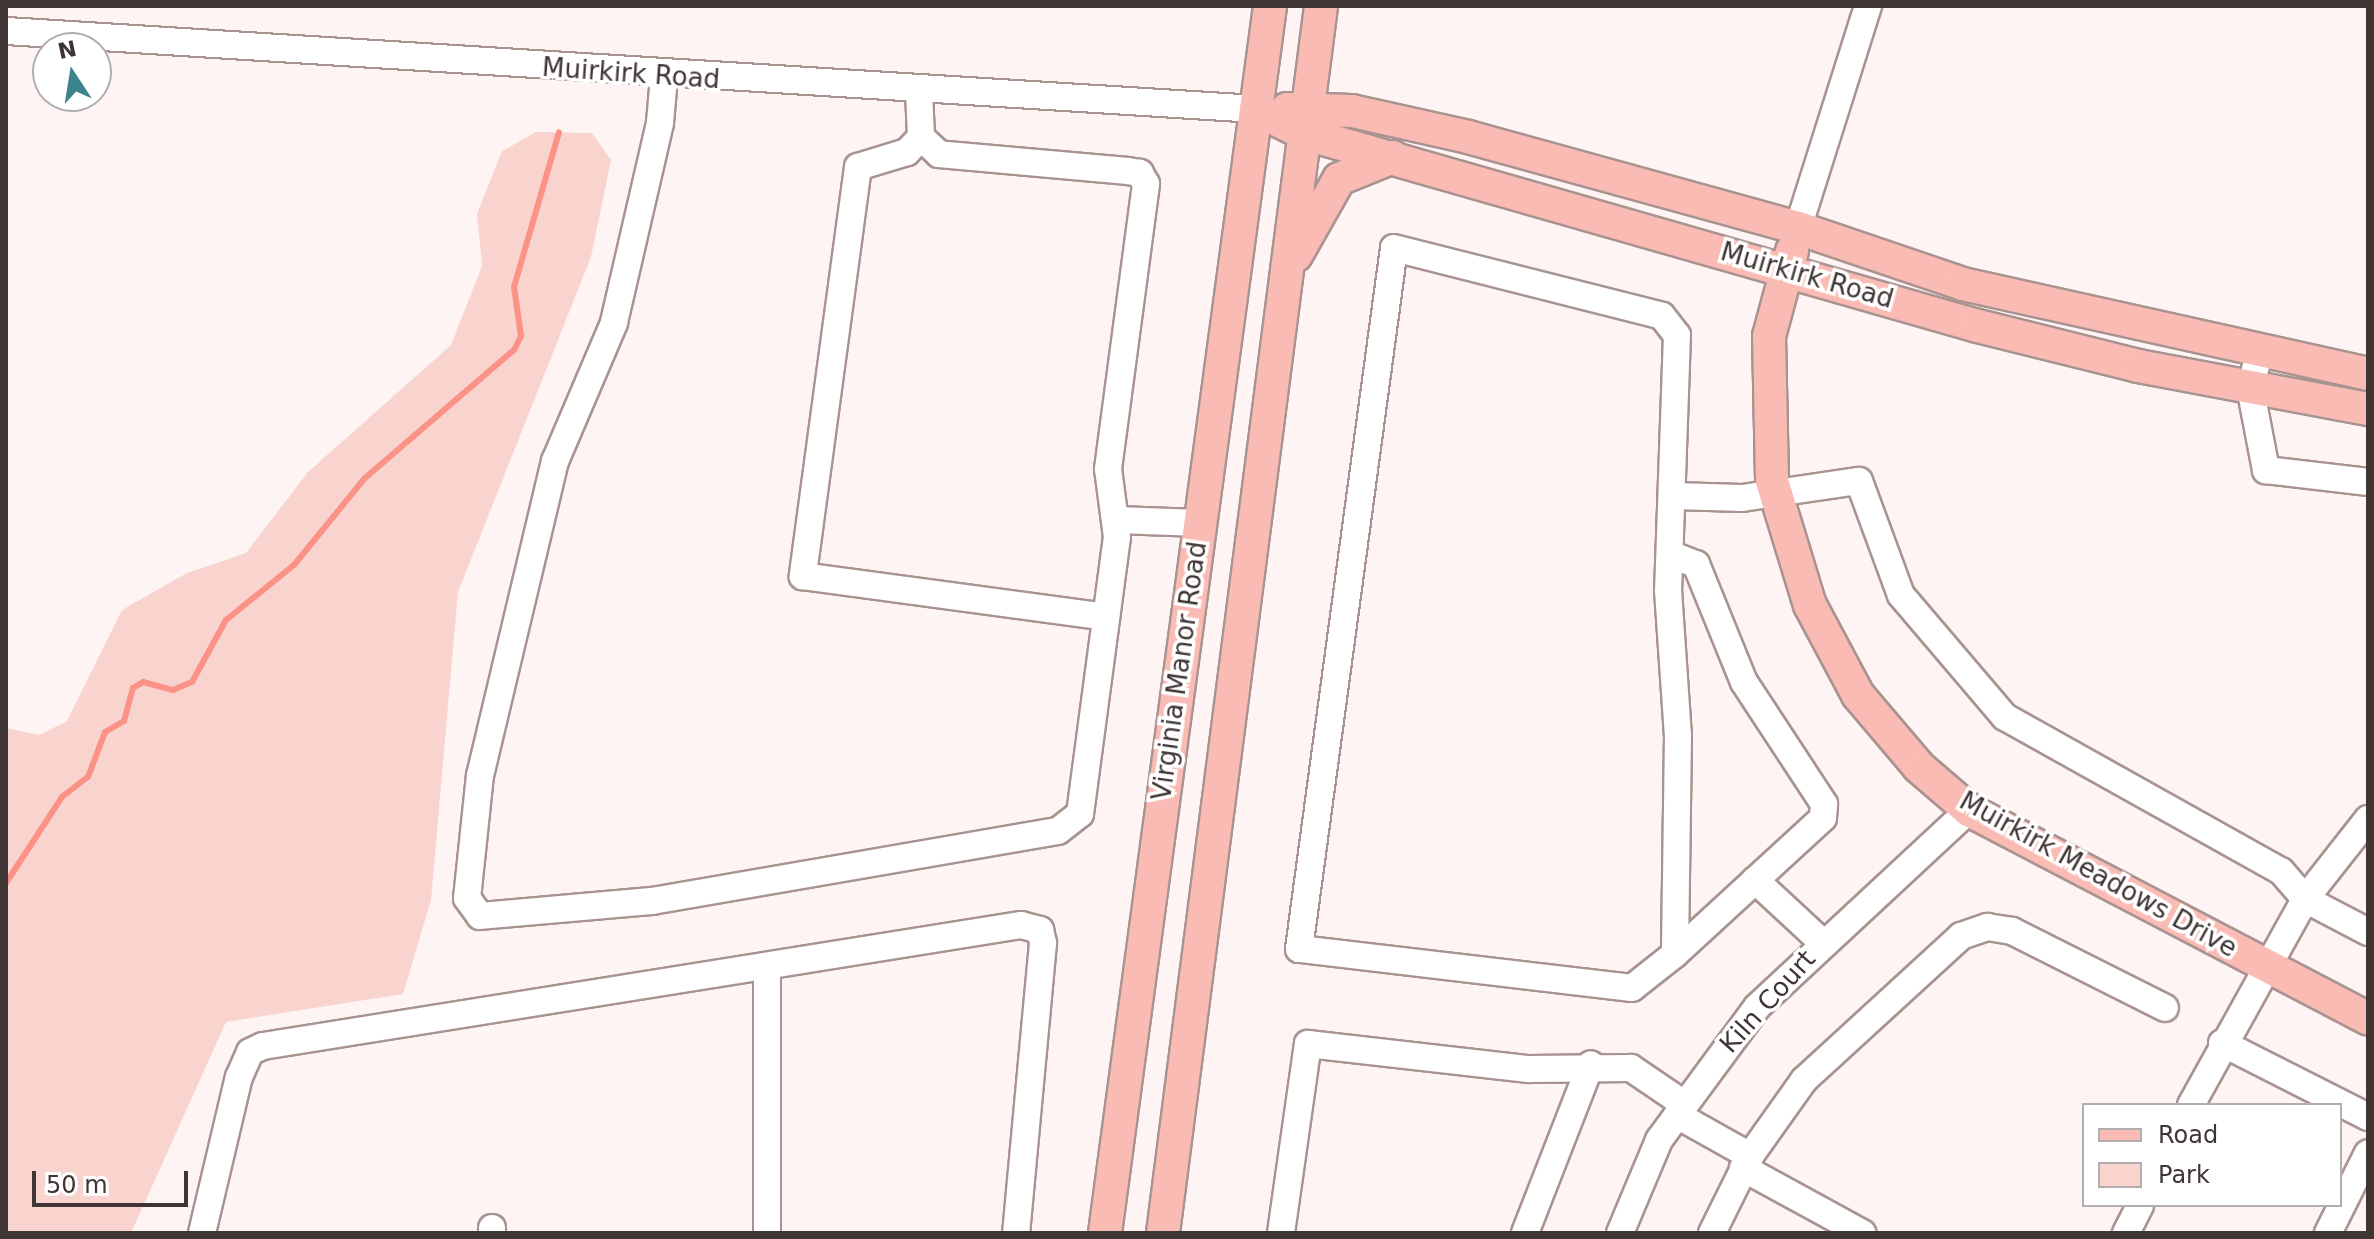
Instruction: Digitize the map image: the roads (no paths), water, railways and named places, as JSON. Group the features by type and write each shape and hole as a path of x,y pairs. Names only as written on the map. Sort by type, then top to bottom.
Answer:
{"main road":[{"name":"Virginia Manor Road","path":"1105,1233 1270,6"},
{"path":"1163,1233 1321,6"},
{"name":"Muirkirk Road","path":"1256,109 1305,121 1468,137 1798,228 1963,284 2368,374"},
{"name":"Muirkirk Road","path":"1305,121 1393,157 1978,326 2250,387 2368,409"},
{"path":"1287,271 1339,179 1393,157"},
{"name":"Muirkirk Meadows Drive","path":"1798,228 1767,364 1775,494 1792,556 1838,663 1895,741 1969,810 2368,1019"}],"street":[{"name":"Muirkirk Meadows Drive","path":"1798,228 1868,6"},
{"name":"Muirkirk Road","path":"6,31 664,77 1256,109"},
{"path":"664,77 660,123 614,323 555,461 483,760 468,886 472,908 480,916 652,901 1058,831 1080,814 1116,520 1108,469 1146,201 1140,173 948,155 921,137"},
{"path":"919,91 921,137 907,152 858,167 803,576 1106,617"},
{"path":"1672,555 1696,564 1744,682 1824,804 1823,818 1675,954 1632,988 1594,988 1299,949 1394,248 1671,323 1680,354 1672,555 1675,954"},
{"path":"2260,352 2250,387 2266,470 2368,482"},
{"path":"1674,496 1775,494 1859,481 1901,595 1979,693 2005,717 2133,794 2281,871 2305,899 2368,932"},
{"path":"1116,520 1200,523"},
{"name":"Kiln Court","path":"1620,1233 1680,1110 1757,1007 1969,810"},
{"path":"2192,1103 2265,965 2305,899 2368,819"},
{"path":"1755,880 1823,943"},
{"path":"202,1233 239,1077 250,1052 263,1046 1021,925 1040,930 1016,1233"},
{"path":"1712,1233 1746,1162 1834,1048 1975,930 2012,931 2165,1008"},
{"path":"767,966 767,1233"},
{"path":"2222,1043 2340,1103"},
{"path":"1281,1233 1308,1044 1529,1069 1591,1064 1651,1076 1680,1110 1746,1162 1862,1233"},
{"path":"1525,1233 1591,1064"},
{"path":"2342,1104 2368,1117"},
{"path":"2342,1205 2368,1153"},
{"path":"2126,1233 2139,1207"},
{"path":"2328,1233 2341,1207"}],"waterway":[{"path":"6,883 62,797 88,777 105,732 124,721 133,688 143,682 173,690 192,682 226,620 294,565 365,478 514,350 521,336 514,287 559,132"}]}
